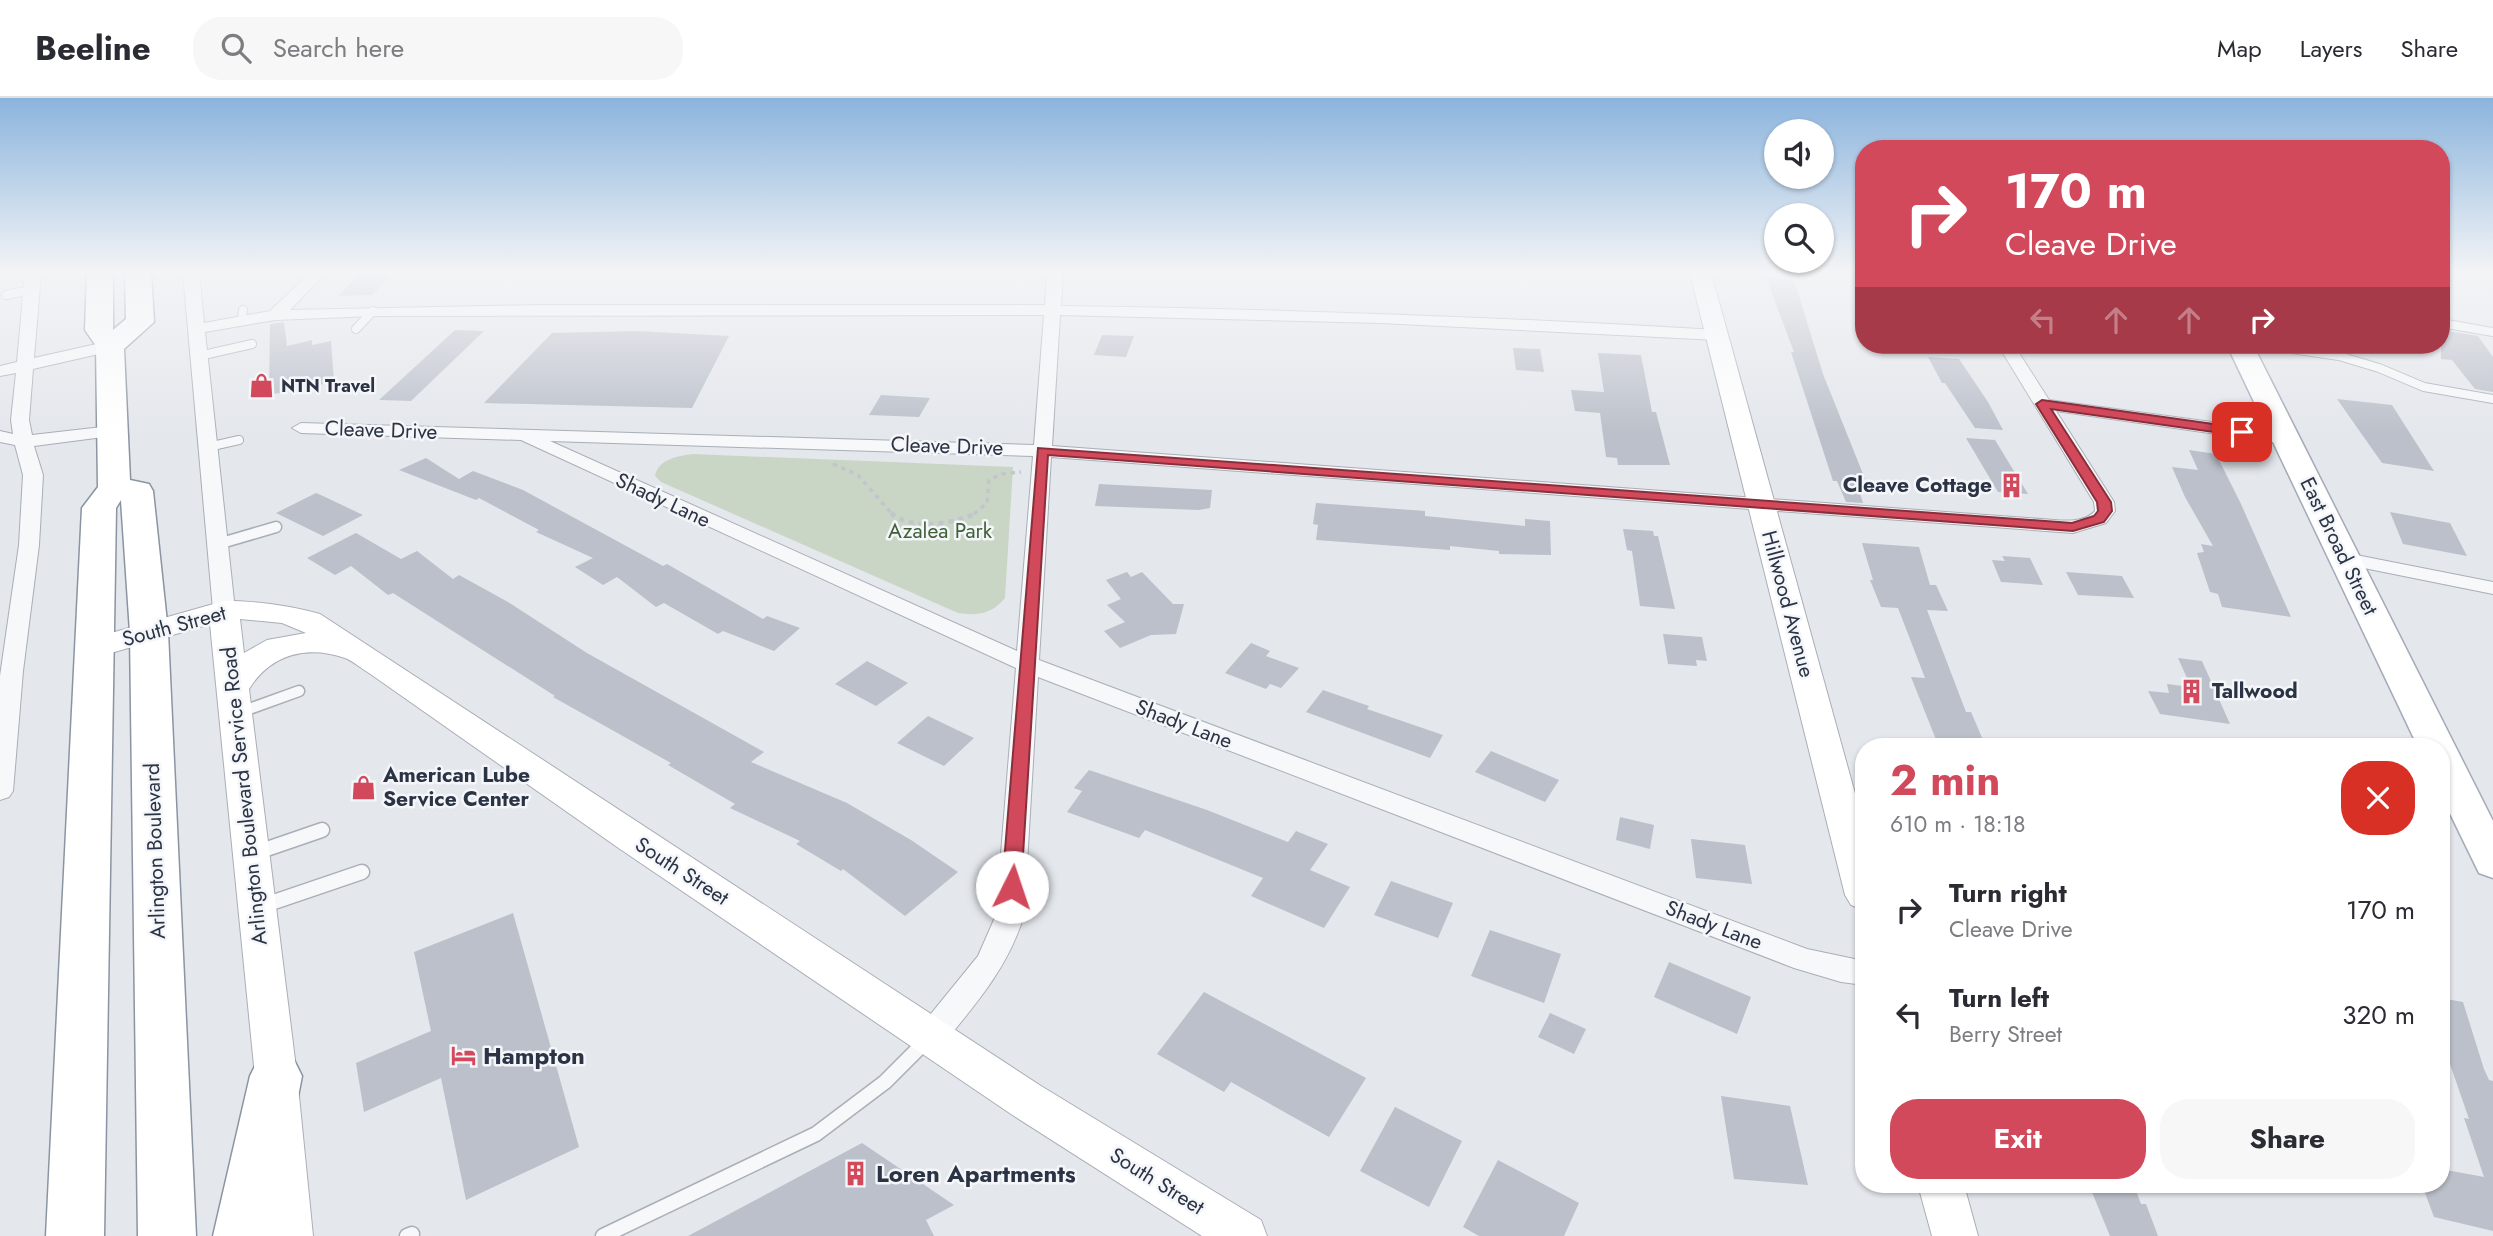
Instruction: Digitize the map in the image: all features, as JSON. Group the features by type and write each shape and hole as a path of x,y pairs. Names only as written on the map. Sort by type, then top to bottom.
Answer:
{"highway":[{"path":"75,1236 99,508 114,487 110,346 99,326"},
{"path":"110,346 135,326"},
{"name":"Arlington Boulevard","path":"114,487 137,491 149,632 167,1236"},
{"path":"242,1236 276,1076"}],"main road":[{"name":"East Broad Street","path":"2244,354 2433,738"},
{"path":"2450,774 2493,862"}],"street":[{"path":"0,792 6,672 29,545 33,475 20,420 28,326"},
{"path":"196,329 206,326"},
{"path":"932,1035 991,963 1005,935 1010,915 1051,326"},
{"path":"1559,326 1717,335"},
{"name":"Hillwood Avenue","path":"1715,326 1855,860"},
{"name":"Arlington Boulevard Service Road","path":"196,329 250,855 276,1076 290,1236"},
{"path":"0,371 110,346"},
{"path":"2011,354 2042,404 2286,438"},
{"name":"Cleave Drive","path":"301,428 520,434 1041,461 1762,504 2063,526 2094,521 2105,511 2104,502 2042,404"},
{"path":"0,436 24,442 111,431"},
{"name":"Shady Lane","path":"520,434 1027,664 1804,960 1855,971"},
{"path":"2346,559 2493,588"},
{"name":"South Street","path":"94,648 224,610 285,614 309,621 1026,1100 1244,1236"},
{"path":"234,701 242,672 258,656 286,644 312,642 358,652"},
{"path":"1943,1193 1955,1236"}],"lane":[{"path":"2459,326 2493,332"},
{"path":"199,356 252,344"},
{"path":"2326,354 2379,368 2424,387 2493,399"},
{"path":"208,447 239,440"},
{"path":"218,544 276,527"},
{"path":"234,701 299,691"},
{"path":"250,855 322,830"},
{"path":"256,908 362,872"},
{"path":"603,1236 816,1134 885,1082 932,1035"}],"path":[{"path":"823,462 858,475 893,515 909,524 925,525 975,514 987,503 987,485 997,476 1041,461"}],"green space":[{"name":"Azalea Park","path":"693,454 1013,467 1005,598 995,608 984,613 958,613 661,482 655,476 664,462"}],"building":[{"path":"270,326 285,326 287,346 312,340 312,345 331,341 334,382 269,395"},
{"path":"1784,326 1808,326 1823,374 1865,479 1859,479 1861,484 1857,484 1863,503 1846,502 1837,481 1833,481 1791,352 1794,352"},
{"path":"455,330 484,331 411,401 379,400"},
{"path":"637,331 729,336 692,408 484,403 552,333"},
{"path":"2450,331 2478,336 2493,357 2493,392 2475,389 2452,360 2441,359 2441,354 2450,354"},
{"path":"1102,335 1134,336 1126,357 1094,355"},
{"path":"1513,348 1540,349 1544,372 1516,370"},
{"path":"1598,353 1641,355 1652,412 1656,412 1670,465 1618,465 1617,458 1606,457 1600,413 1575,411 1571,390 1604,392"},
{"path":"1928,357 1959,359 2003,430 1975,428 1945,383 1942,383"},
{"path":"881,395 930,398 919,417 869,415"},
{"path":"2337,399 2392,405 2434,471 2382,463"},
{"path":"1966,438 1995,440 2028,494 1998,492"},
{"path":"2189,450 2216,454 2291,617 2222,607 2218,594 2210,592 2197,553 2204,552 2201,544 2213,546 2185,497 2172,467 2198,470"},
{"path":"426,458 459,479 473,471 523,490 663,566 667,564 763,619 767,616 800,628 774,651 723,631 718,634 664,603 656,607 617,577 603,585 575,567 593,558 536,532 539,530 479,498 476,500 399,470"},
{"path":"1099,484 1212,490 1210,508 1199,510 1095,506"},
{"path":"316,493 363,515 323,536 276,513"},
{"path":"1316,503 1425,511 1425,516 1525,526 1525,519 1550,521 1551,555 1499,554 1499,551 1450,546 1450,550 1316,540 1318,525 1313,524"},
{"path":"2390,512 2450,523 2467,556 2403,544"},
{"path":"1623,529 1653,531 1654,536 1658,536 1675,609 1640,606 1632,551 1627,550"},
{"path":"356,533 401,559 417,551 453,579 459,575 508,602 587,653 764,752 751,762 847,803 911,840 958,872 905,916 843,869 841,871 796,844 800,841 730,808 735,804 668,765 671,763 553,697 555,696 393,593 388,595 351,566 335,575 307,558"},
{"path":"1862,543 1919,547 1930,585 1936,585 1948,611 1927,610 1966,712 1971,712 1982,738 1935,738 1911,677 1925,678 1898,608 1881,607 1870,580 1873,580"},
{"path":"2002,556 2030,558 2043,585 2001,582 1992,560 2005,561"},
{"path":"1127,572 1131,577 1142,572 1173,604 1184,604 1176,634 1151,635 1120,648 1104,631 1125,622 1107,605 1121,599 1106,580"},
{"path":"2066,572 2122,576 2134,598 2078,595"},
{"path":"1663,634 1702,637 1707,661 1696,660 1697,666 1668,664"},
{"path":"1251,643 1270,651 1266,656 1299,668 1281,688 1270,684 1266,689 1225,673"},
{"name":"Tallwood","path":"2178,658 2202,661 2230,724 2160,714 2148,691 2169,693 2167,684 2191,687"},
{"path":"867,661 908,683 876,706 835,684"},
{"path":"1323,690 1369,706 1367,709 1443,735 1430,758 1306,712"},
{"path":"928,716 974,738 944,766 897,743"},
{"path":"1491,751 1559,780 1545,802 1475,772"},
{"path":"1089,770 1207,810 1288,842 1296,831 1328,844 1310,870 1350,887 1324,928 1251,896 1263,878 1145,830 1139,838 1067,812 1082,791 1074,788"},
{"path":"1620,817 1654,825 1650,849 1616,840"},
{"path":"1691,839 1745,845 1752,884 1696,878"},
{"path":"1391,881 1453,903 1438,938 1374,915"},
{"name":"Hampton","path":"513,913 579,1147 466,1200 441,1078 364,1112 356,1063 431,1031 414,952"},
{"path":"1490,930 1561,954 1544,1003 1471,976"},
{"path":"1669,962 1751,997 1737,1034 1654,997"},
{"path":"1204,992 1366,1078 1329,1137 1231,1082 1224,1092 1157,1054"},
{"path":"2450,1000 2463,1002 2484,1069 2489,1080 2493,1081 2493,1231 2434,1217 2425,1193 2450,1193 2450,1171 2484,1177 2464,1118 2469,1119 2450,1064"},
{"path":"1550,1013 1586,1029 1574,1054 1538,1037"},
{"path":"1721,1096 1790,1106 1808,1185 1734,1179"},
{"path":"1395,1107 1462,1141 1429,1207 1360,1171"},
{"name":"Loren Apartments","path":"862,1143 954,1205 926,1220 934,1236 688,1236"},
{"path":"1498,1160 1579,1203 1564,1236 1479,1236 1463,1227"},
{"path":"2092,1193 2137,1193 2141,1204 2146,1204 2158,1236 2110,1236"}],"place":[{"name":"NTN Travel","path":"261,386"},
{"name":"Cleave Cottage","path":"2012,485"},
{"name":"Tallwood","path":"2192,691"},
{"name":"American Lube Service Center","path":"363,787"},
{"name":"Hampton","path":"463,1056"},
{"name":"Loren Apartments","path":"856,1174"}],"route":[{"path":"1012,887 1042,451 2073,527 2099,519 2105,511 2104,502 2042,404 2242,432"}]}
